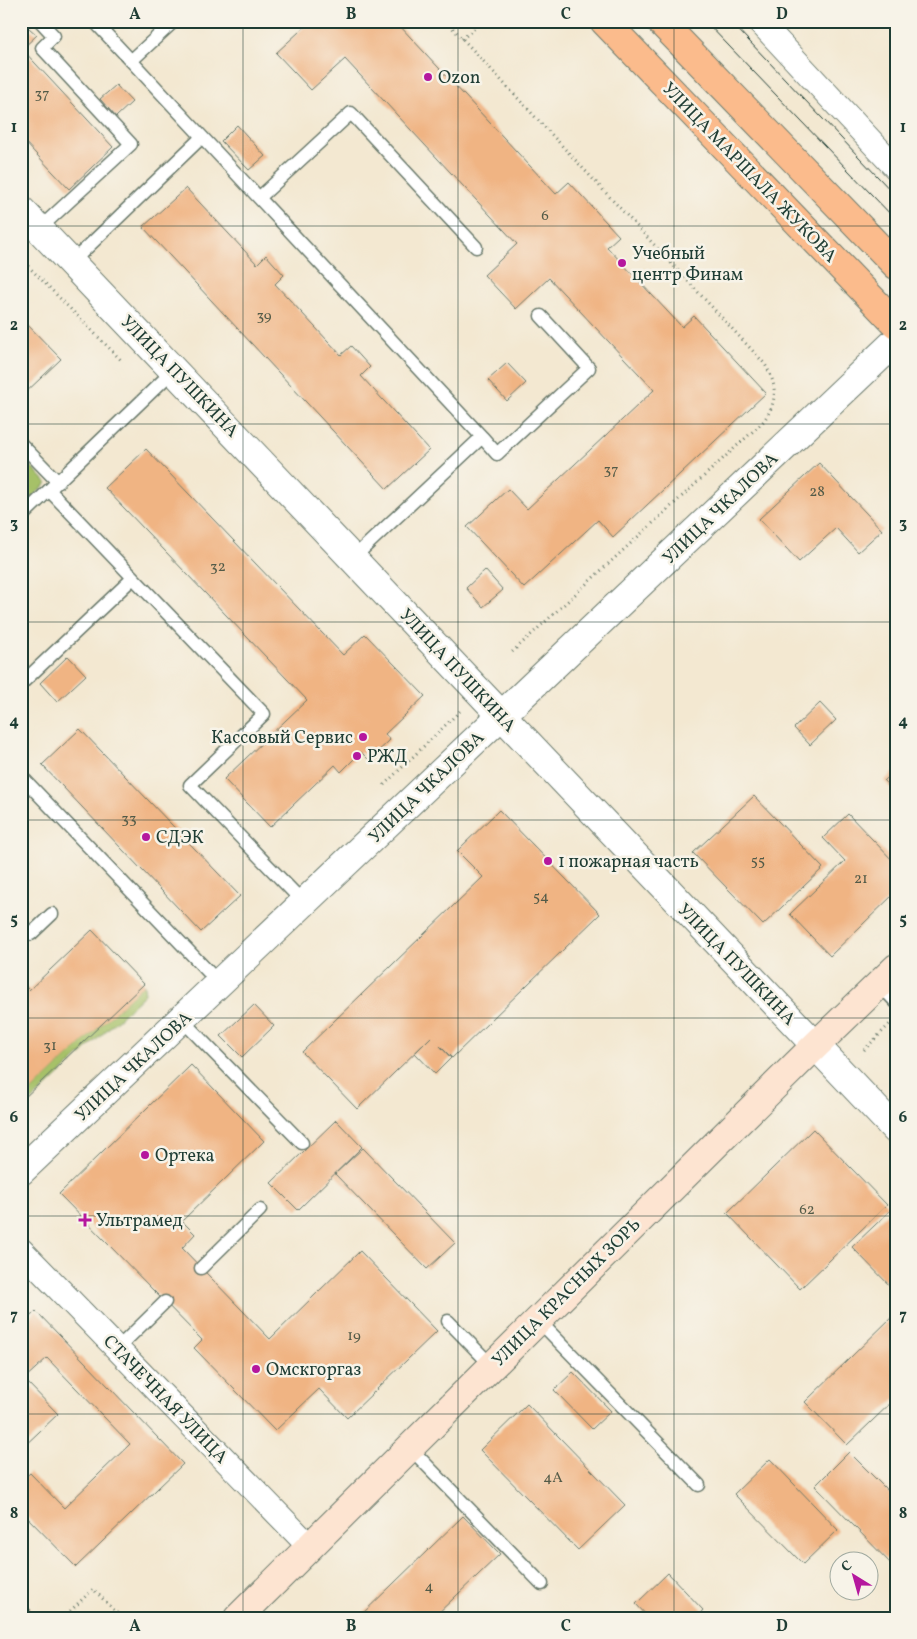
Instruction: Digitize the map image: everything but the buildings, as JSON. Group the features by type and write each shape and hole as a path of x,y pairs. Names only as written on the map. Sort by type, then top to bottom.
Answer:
{"main road":[{"name":"УЛИЦА МАРШАЛА ЖУКОВА","path":"604,21 896,324"},
{"path":"660,21 896,265"},
{"name":"УЛИЦА КРАСНЫХ ЗОРЬ","path":"238,1618 815,1046 890,985"}],"street":[{"path":"759,21 896,168"},
{"name":"УЛИЦА ПУШКИНА","path":"30,219 896,1130"},
{"name":"УЛИЦА ЧКАЛОВА","path":"21,1171 896,341"},
{"name":"СТАЧЕЧНАЯ УЛИЦА","path":"21,1250 310,1547"}],"lane":[{"path":"30,219 131,144 42,48 54,36 40,21"},
{"path":"94,21 497,454 589,368 541,316"},
{"path":"131,61 174,21"},
{"path":"259,198 351,113 476,247"},
{"path":"72,262 202,137"},
{"path":"21,517 174,370"},
{"path":"353,558 482,438"},
{"path":"21,444 53,486 133,578 264,714 190,784 304,904"},
{"path":"21,684 133,578"},
{"path":"21,776 220,984"},
{"path":"21,924 31,934 52,914"},
{"path":"182,1020 302,1143"},
{"path":"201,1268 260,1210"},
{"path":"117,1348 165,1302"},
{"path":"448,1320 492,1366"},
{"path":"538,1320 699,1485"},
{"path":"410,1448 542,1584"}],"path":[{"path":"446,21 764,363 774,382 774,404 762,423 510,654"},
{"path":"462,39 483,21"},
{"path":"21,259 153,392"},
{"path":"864,1050 896,1019"},
{"path":"63,1618 94,1589 122,1618"}],"green space":[{"path":"21,455 47,483 21,508"},
{"path":"144,984 145,994 21,1111 21,1101"}],"tram line":[{"path":"705,21 896,220"},
{"path":"730,21 896,196"}],"place":[{"name":"Ozon","path":"428,77"},
{"name":"Учебный центр Финам","path":"622,263"},
{"name":"Кассовый Сервис","path":"363,737"},
{"name":"РЖД","path":"357,756"},
{"name":"СДЭК","path":"146,837"},
{"name":"1 пожарная часть","path":"548,861"},
{"name":"Ортека","path":"145,1155"},
{"name":"Ультрамед","path":"85,1220"},
{"name":"Омскгоргаз","path":"256,1369"}]}
